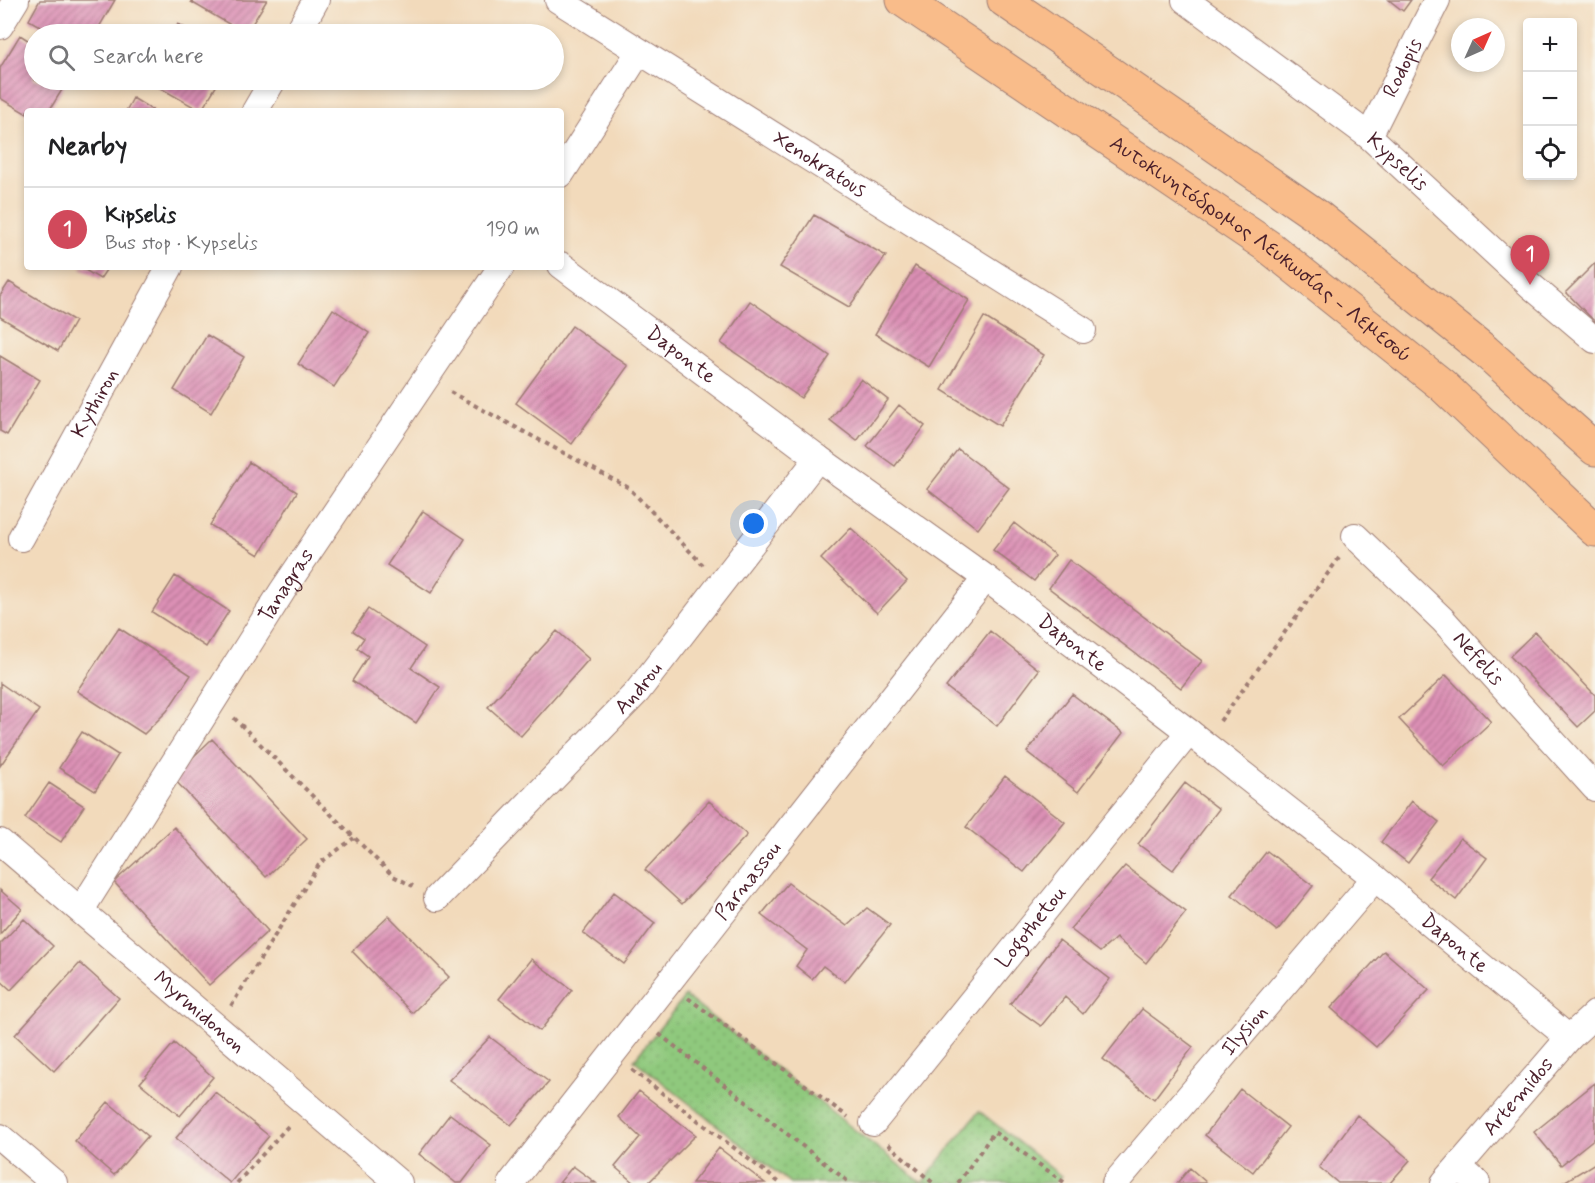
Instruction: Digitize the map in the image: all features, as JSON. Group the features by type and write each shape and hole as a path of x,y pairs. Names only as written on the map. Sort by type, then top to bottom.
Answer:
{"highway":[{"name":"Αυτοκινητόδρομος Λευκωσίας - Λεμεσού","path":"903,0 1269,247 1442,385 1595,530"},
{"path":"1004,0 1317,216 1485,351 1595,449"}],"street":[{"path":"0,26 16,0"},
{"path":"303,24 316,0"},
{"name":"Xenokratous","path":"558,0 1083,330"},
{"name":"Kypselis","path":"1185,0 1368,136 1530,285 1595,340"},
{"name":"Rodopis","path":"1368,136 1437,0"},
{"path":"564,169 639,52"},
{"path":"257,108 267,90"},
{"name":"Daponte","path":"564,267 818,459 986,578 1196,738 1375,878 1569,1038"},
{"name":"Kythiron","path":"21,538 168,270"},
{"name":"Tanagras","path":"81,910 283,590 499,270"},
{"name":"Androu","path":"437,898 637,692 818,459"},
{"name":"Nefelis","path":"1355,536 1443,620 1595,788"},
{"name":"Parnassou","path":"511,1183 986,578"},
{"name":"Logothetou","path":"873,1123 1196,738"},
{"name":"Myrmidonon","path":"0,842 399,1183"},
{"name":"Ilysion","path":"1115,1183 1375,878"},
{"name":"Artemidos","path":"1460,1178 1569,1038 1595,1014"},
{"path":"0,1137 54,1183"}],"path":[{"path":"425,378 628,488 721,583"},
{"path":"1196,738 1355,536"},
{"path":"214,698 393,876 437,898"},
{"path":"218,1028 320,863 354,838"},
{"path":"668,983 855,1122 873,1123 884,1141 933,1183"},
{"path":"640,1019 850,1183"},
{"path":"612,1055 780,1183"},
{"path":"237,1183 308,1105"},
{"path":"958,1183 994,1132 1065,1183"}],"green space":[{"path":"685,996 922,1183 790,1183 634,1060"},
{"path":"979,1111 1061,1176 1055,1183 922,1183"}],"building":[{"path":"40,0 115,0 101,24 36,24 29,20"},
{"path":"192,0 267,0 252,24 229,24 191,2"},
{"path":"1389,0 1411,0 1403,11"},
{"path":"20,35 24,38 24,90 62,90 51,108 24,108 24,112 0,98 0,68"},
{"path":"164,90 214,90 203,108 196,108"},
{"path":"133,98 149,108 128,108"},
{"path":"814,215 886,256 849,307 780,267"},
{"path":"1595,263 1595,322 1566,292"},
{"path":"915,266 969,300 929,367 875,334"},
{"path":"85,270 106,270 100,279"},
{"path":"9,282 75,321 58,351 0,317 0,296"},
{"path":"750,301 830,356 801,398 721,343"},
{"path":"333,309 369,333 334,387 298,364"},
{"path":"984,317 1044,355 1000,426 942,390"},
{"path":"572,326 628,366 572,444 516,403"},
{"path":"207,335 244,357 211,413 174,390"},
{"path":"0,356 40,380 7,435 0,431"},
{"path":"861,379 888,400 857,441 830,420"},
{"path":"899,405 925,426 895,466 867,446"},
{"path":"958,449 1009,488 978,529 927,489"},
{"path":"249,462 297,492 259,555 210,525"},
{"path":"423,511 465,539 431,593 387,565"},
{"path":"1014,523 1055,555 1034,581 993,550"},
{"path":"851,528 907,581 877,613 821,559"},
{"path":"1069,560 1202,661 1181,688 1049,588"},
{"path":"175,576 229,611 206,647 152,612"},
{"path":"368,609 425,647 411,668 440,687 416,723 352,681 368,656 357,648 364,638 353,631"},
{"path":"119,628 191,675 167,711 144,734 77,691"},
{"path":"557,631 589,659 521,736 488,707"},
{"path":"990,631 1039,670 997,726 946,687"},
{"path":"1535,632 1595,695 1595,711 1578,727 1510,656"},
{"path":"1446,675 1491,722 1443,766 1399,719"},
{"path":"0,683 39,710 0,766"},
{"path":"1072,694 1123,733 1078,792 1027,752"},
{"path":"82,732 118,755 95,791 59,768"},
{"path":"212,739 307,839 266,877 172,777"},
{"path":"1005,776 1065,822 1024,872 966,827"},
{"path":"49,783 84,806 61,842 25,818"},
{"path":"1185,783 1219,809 1173,870 1138,844"},
{"path":"709,801 747,835 682,904 645,870"},
{"path":"1412,801 1439,822 1408,863 1381,842"},
{"path":"174,827 268,931 209,985 114,882"},
{"path":"1460,838 1487,858 1456,900 1428,878"},
{"path":"1267,851 1313,886 1277,931 1232,895"},
{"path":"1125,866 1186,912 1146,963 1116,938 1100,952 1070,929"},
{"path":"788,883 847,926 867,908 890,925 845,982 823,966 812,979 796,966 807,950 761,915"},
{"path":"0,890 22,909 0,934"},
{"path":"614,892 655,923 624,964 583,933"},
{"path":"389,916 449,977 412,1013 352,951"},
{"path":"24,919 53,946 11,990 0,980 0,944"},
{"path":"1059,940 1110,979 1083,1014 1065,997 1041,1026 1010,1004"},
{"path":"1384,951 1429,990 1376,1047 1331,1008"},
{"path":"531,959 572,990 540,1031 499,999"},
{"path":"80,963 119,998 54,1071 15,1035"},
{"path":"1142,1009 1193,1047 1154,1099 1103,1059"},
{"path":"490,1037 549,1082 511,1125 449,1080"},
{"path":"174,1043 213,1077 180,1116 140,1083"},
{"path":"1595,1083 1595,1138 1561,1165 1534,1132"},
{"path":"1240,1089 1288,1127 1253,1172 1205,1135"},
{"path":"639,1091 696,1135 648,1183 634,1183 615,1167 640,1137 619,1117"},
{"path":"215,1092 269,1136 230,1183 176,1138"},
{"path":"108,1102 148,1136 114,1175 75,1141"},
{"path":"450,1114 491,1145 462,1183 456,1183 419,1154"},
{"path":"1357,1115 1410,1160 1390,1183 1338,1183 1319,1167"},
{"path":"719,1148 765,1183 692,1183"},
{"path":"1595,1163 1595,1183 1562,1183"},
{"path":"573,1166 596,1183 559,1183"},
{"path":"1190,1168 1207,1183 1177,1183"}],"place":[{"name":"Kipselis","path":"1530,285"}]}
